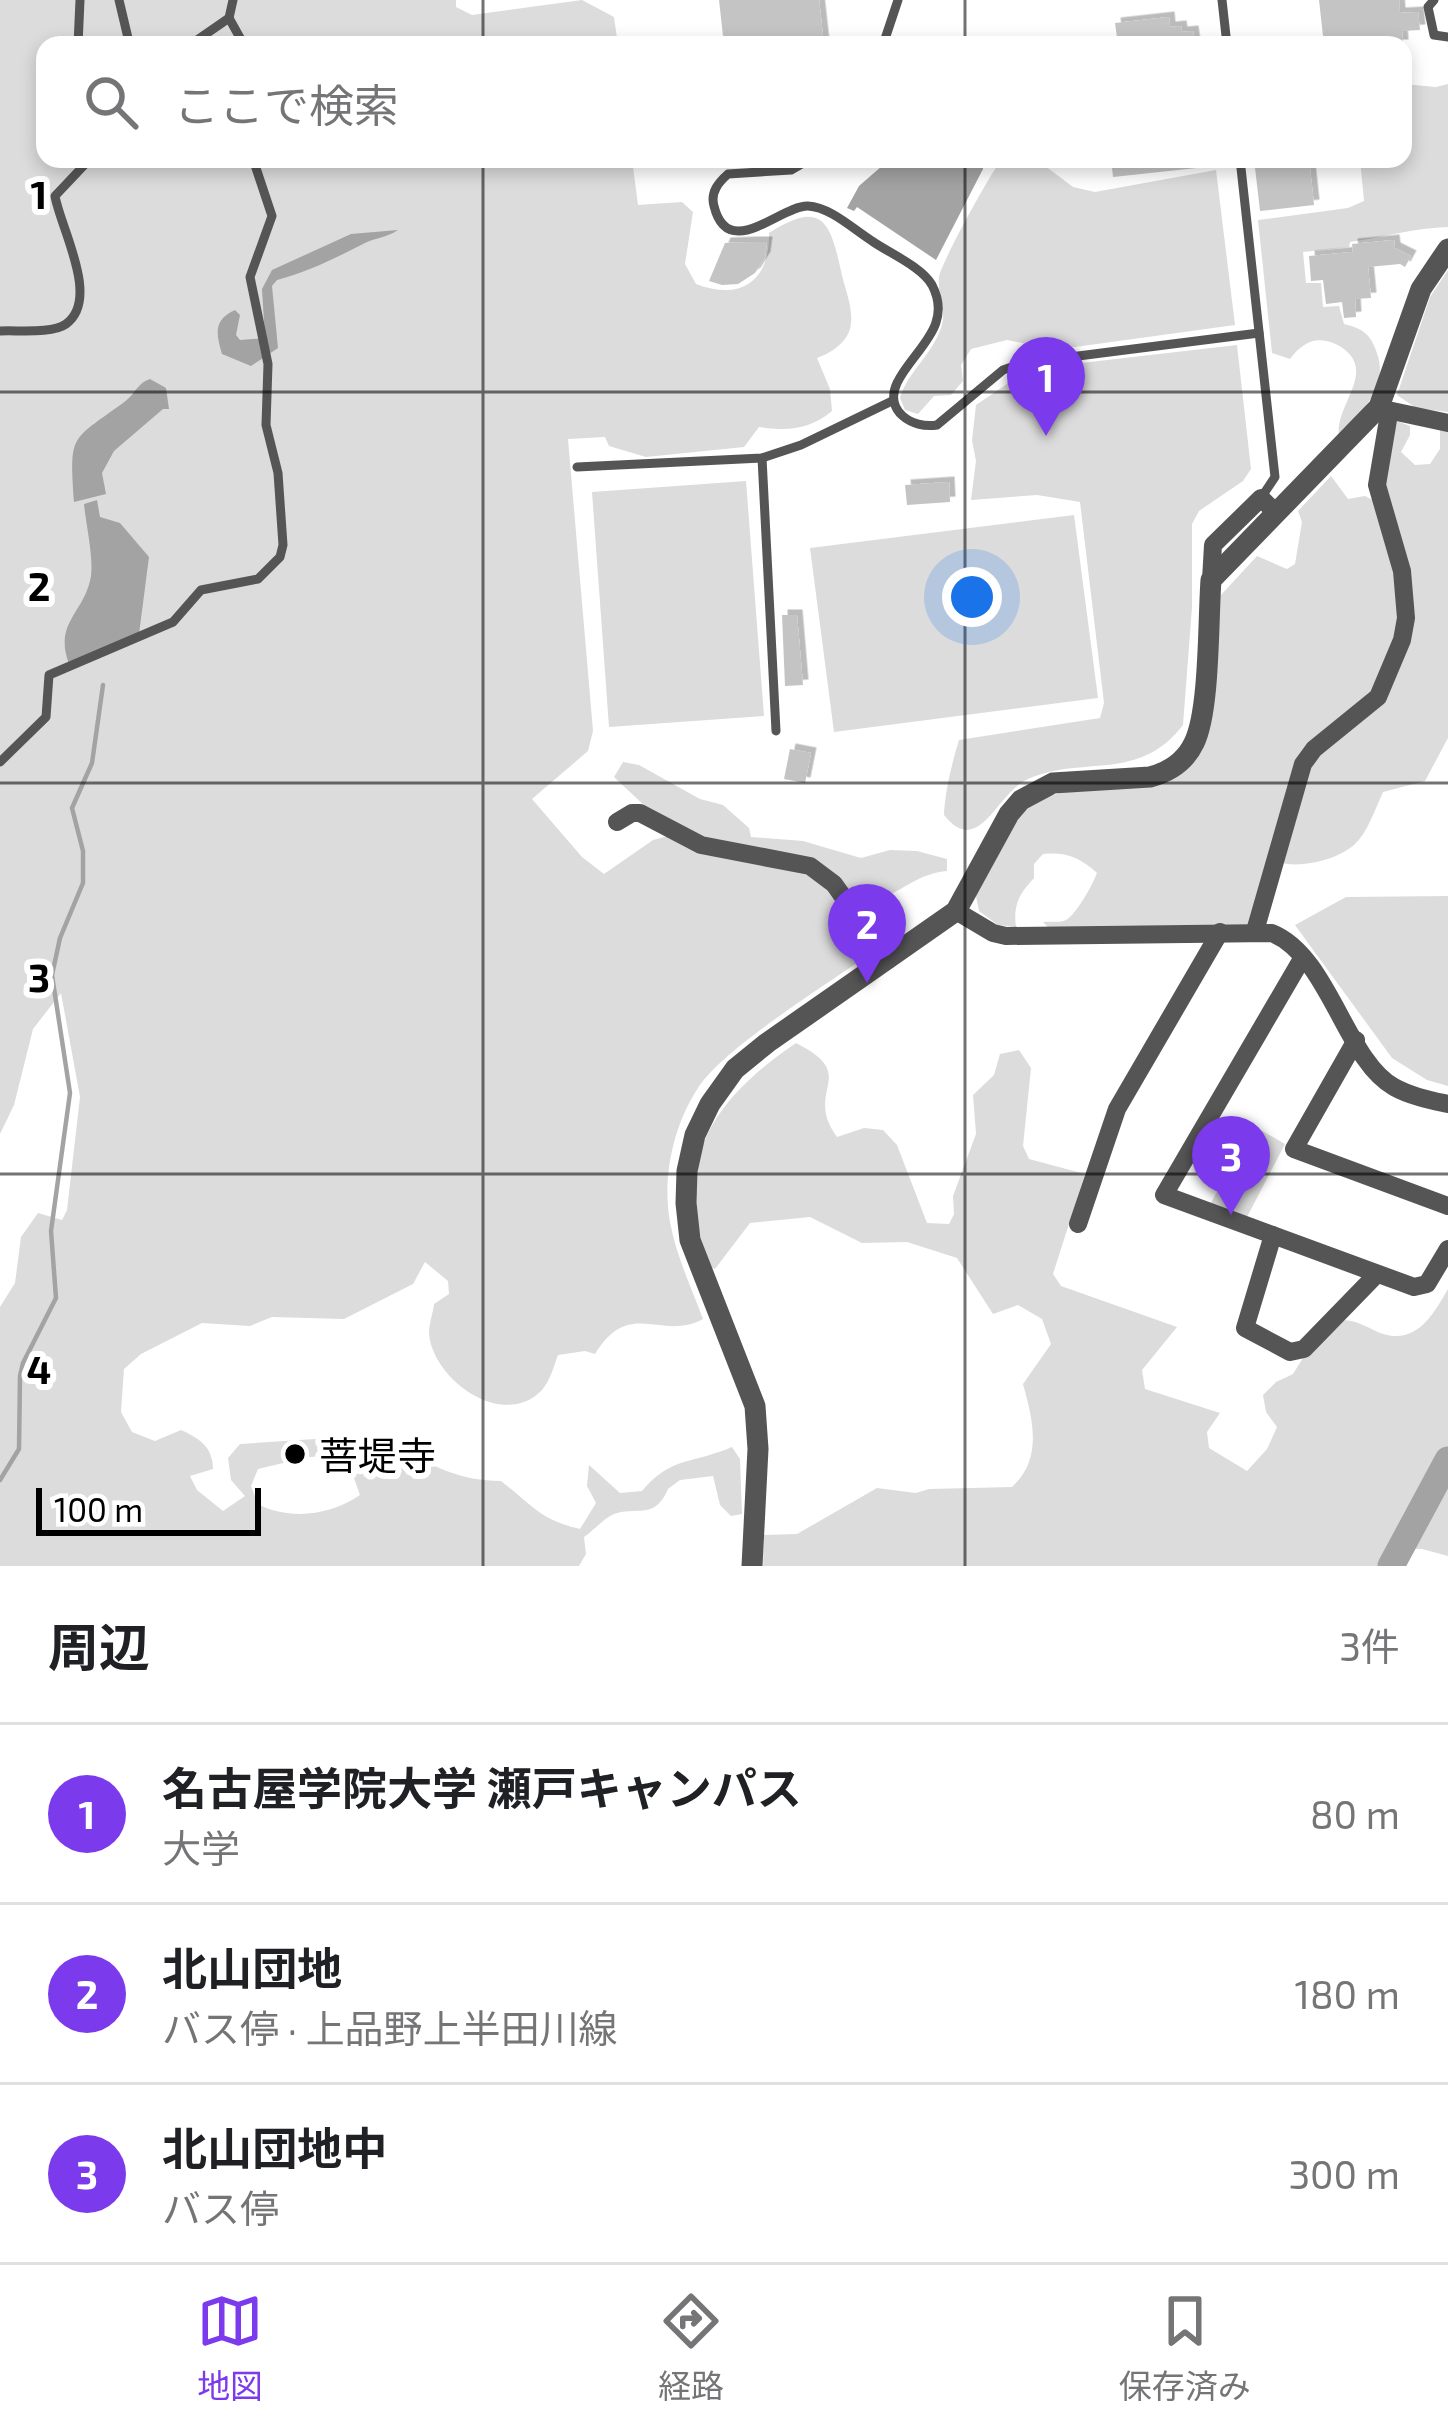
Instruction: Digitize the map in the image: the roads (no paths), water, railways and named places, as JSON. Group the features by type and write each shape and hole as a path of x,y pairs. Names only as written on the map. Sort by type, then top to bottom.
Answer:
{"street":[{"path":"1255,931 1304,764 1314,749 1378,697 1402,640 1406,618 1402,571 1377,485 1384,410 1421,290 1448,249"},
{"path":"1384,410 1448,423"},
{"path":"752,1566 758,1449 755,1406 690,1240 686,1187 695,1135 710,1104 735,1069 766,1043 956,911 1009,814 1035,790 1053,783 1150,778 1186,757 1200,727 1211,580 1268,506 1384,410"},
{"path":"617,822 640,812 701,845 810,866 834,884 888,960"},
{"path":"956,911 1006,936 1255,931 1287,939 1304,957 1372,1068 1390,1086 1448,1104"},
{"path":"1078,1224 1117,1109 1220,932"},
{"path":"1304,957 1164,1195 1414,1287 1427,1284 1448,1249"},
{"path":"1356,1040 1294,1149 1448,1206"},
{"path":"1273,1235 1244,1328 1290,1352 1304,1348 1376,1276"}],"lane":[{"path":"78,36 80,0"},
{"path":"119,0 128,36"},
{"path":"233,0 230,18 239,36"},
{"path":"887,36 898,0"},
{"path":"1222,0 1226,36"},
{"path":"1434,0 1428,7 1430,29 1434,35 1448,37"},
{"path":"203,36 230,18"},
{"path":"0,331 64,326 73,316 80,274 55,196 81,168"},
{"path":"0,762 46,717 49,675 173,622 201,590 258,579 280,556 278,472 266,425 268,364 250,277 272,216 256,168"},
{"path":"578,467 762,458 801,446 892,400 897,382 934,330 938,306 926,277 823,209 797,207 758,229 741,231 728,226 714,206 713,194 728,174 794,168"},
{"path":"1241,168 1276,476 1268,506"},
{"path":"892,400 907,420 926,427 937,424 1003,370 1023,363 1259,333"},
{"path":"762,458 776,731"}],"waterway":[{"path":"0,1480 19,1449 23,1363 56,1298 51,1231 70,1093 52,975 60,938 83,883 83,851 72,808 92,763 103,685"},
{"path":"1391,1566 1448,1460"}],"place":[{"name":"名古屋学院大学 瀬戸キャンパス","path":"1046,436"},
{"name":"北山団地","path":"867,983"},
{"name":"北山団地中","path":"1231,1215"},
{"name":"菩堤寺","path":"295,1454"}]}
